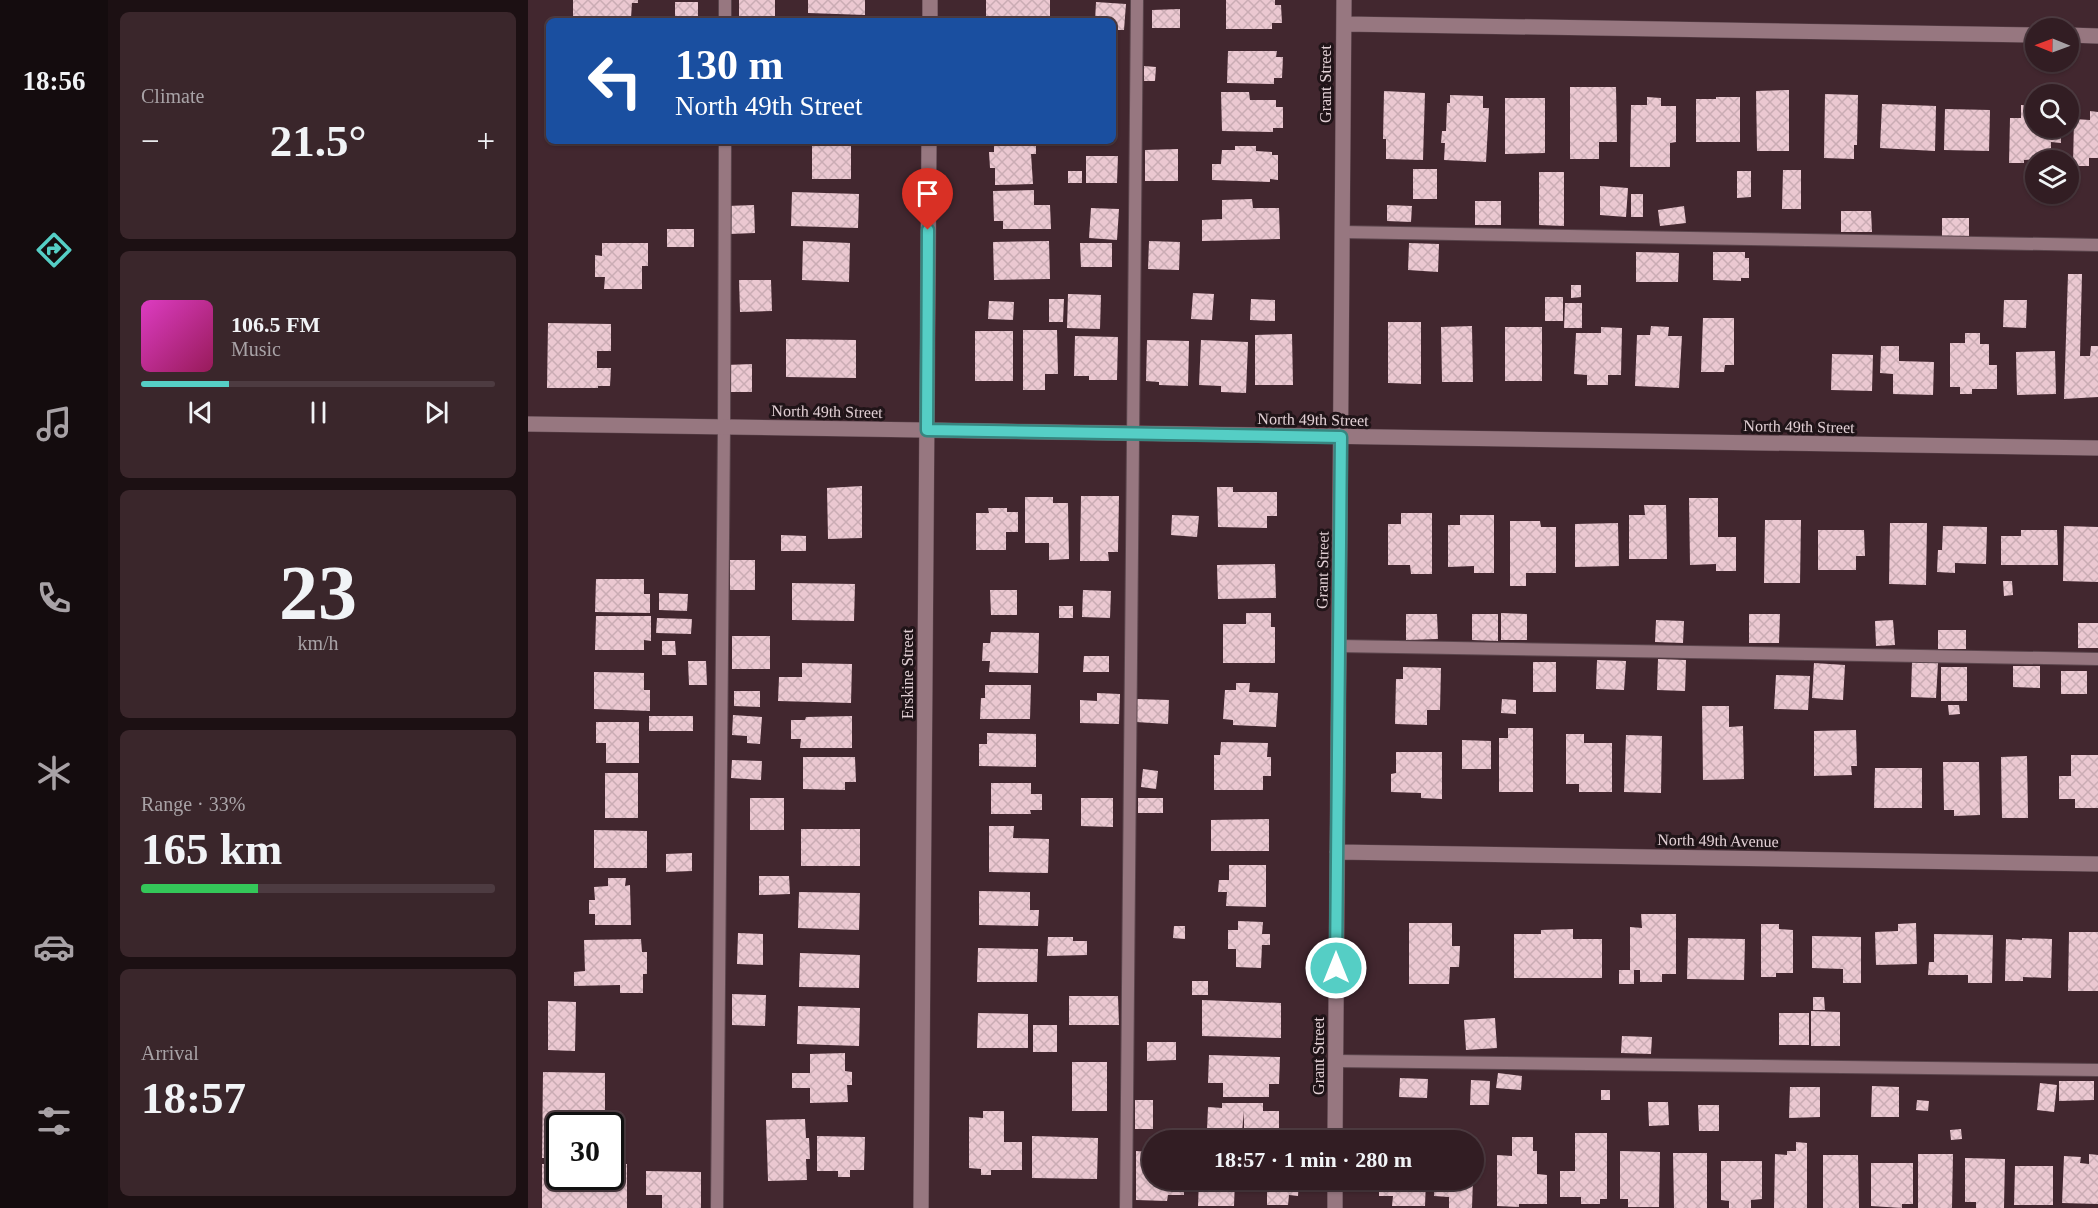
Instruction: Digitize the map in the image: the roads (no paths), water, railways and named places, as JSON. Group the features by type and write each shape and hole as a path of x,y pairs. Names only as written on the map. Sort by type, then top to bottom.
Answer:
{"street":[{"path":"930,0 930,18"},
{"name":"Grant Street","path":"1335,1130 1344,0"},
{"path":"1344,24 2025,35"},
{"path":"2079,35 2098,36"},
{"name":"Erskine Street","path":"921,1208 929,144"},
{"name":"North 49th Street","path":"528,424 2098,448"},
{"name":"North 49th Avenue","path":"1337,852 2098,864"},
{"path":"1335,1190 1335,1208"}],"lane":[{"path":"725,0 725,18"},
{"path":"1126,1208 1137,0"},
{"path":"717,1208 725,144"},
{"path":"1342,232 2098,245"},
{"path":"1339,646 2098,659"},
{"path":"1336,1061 2098,1071"}]}
